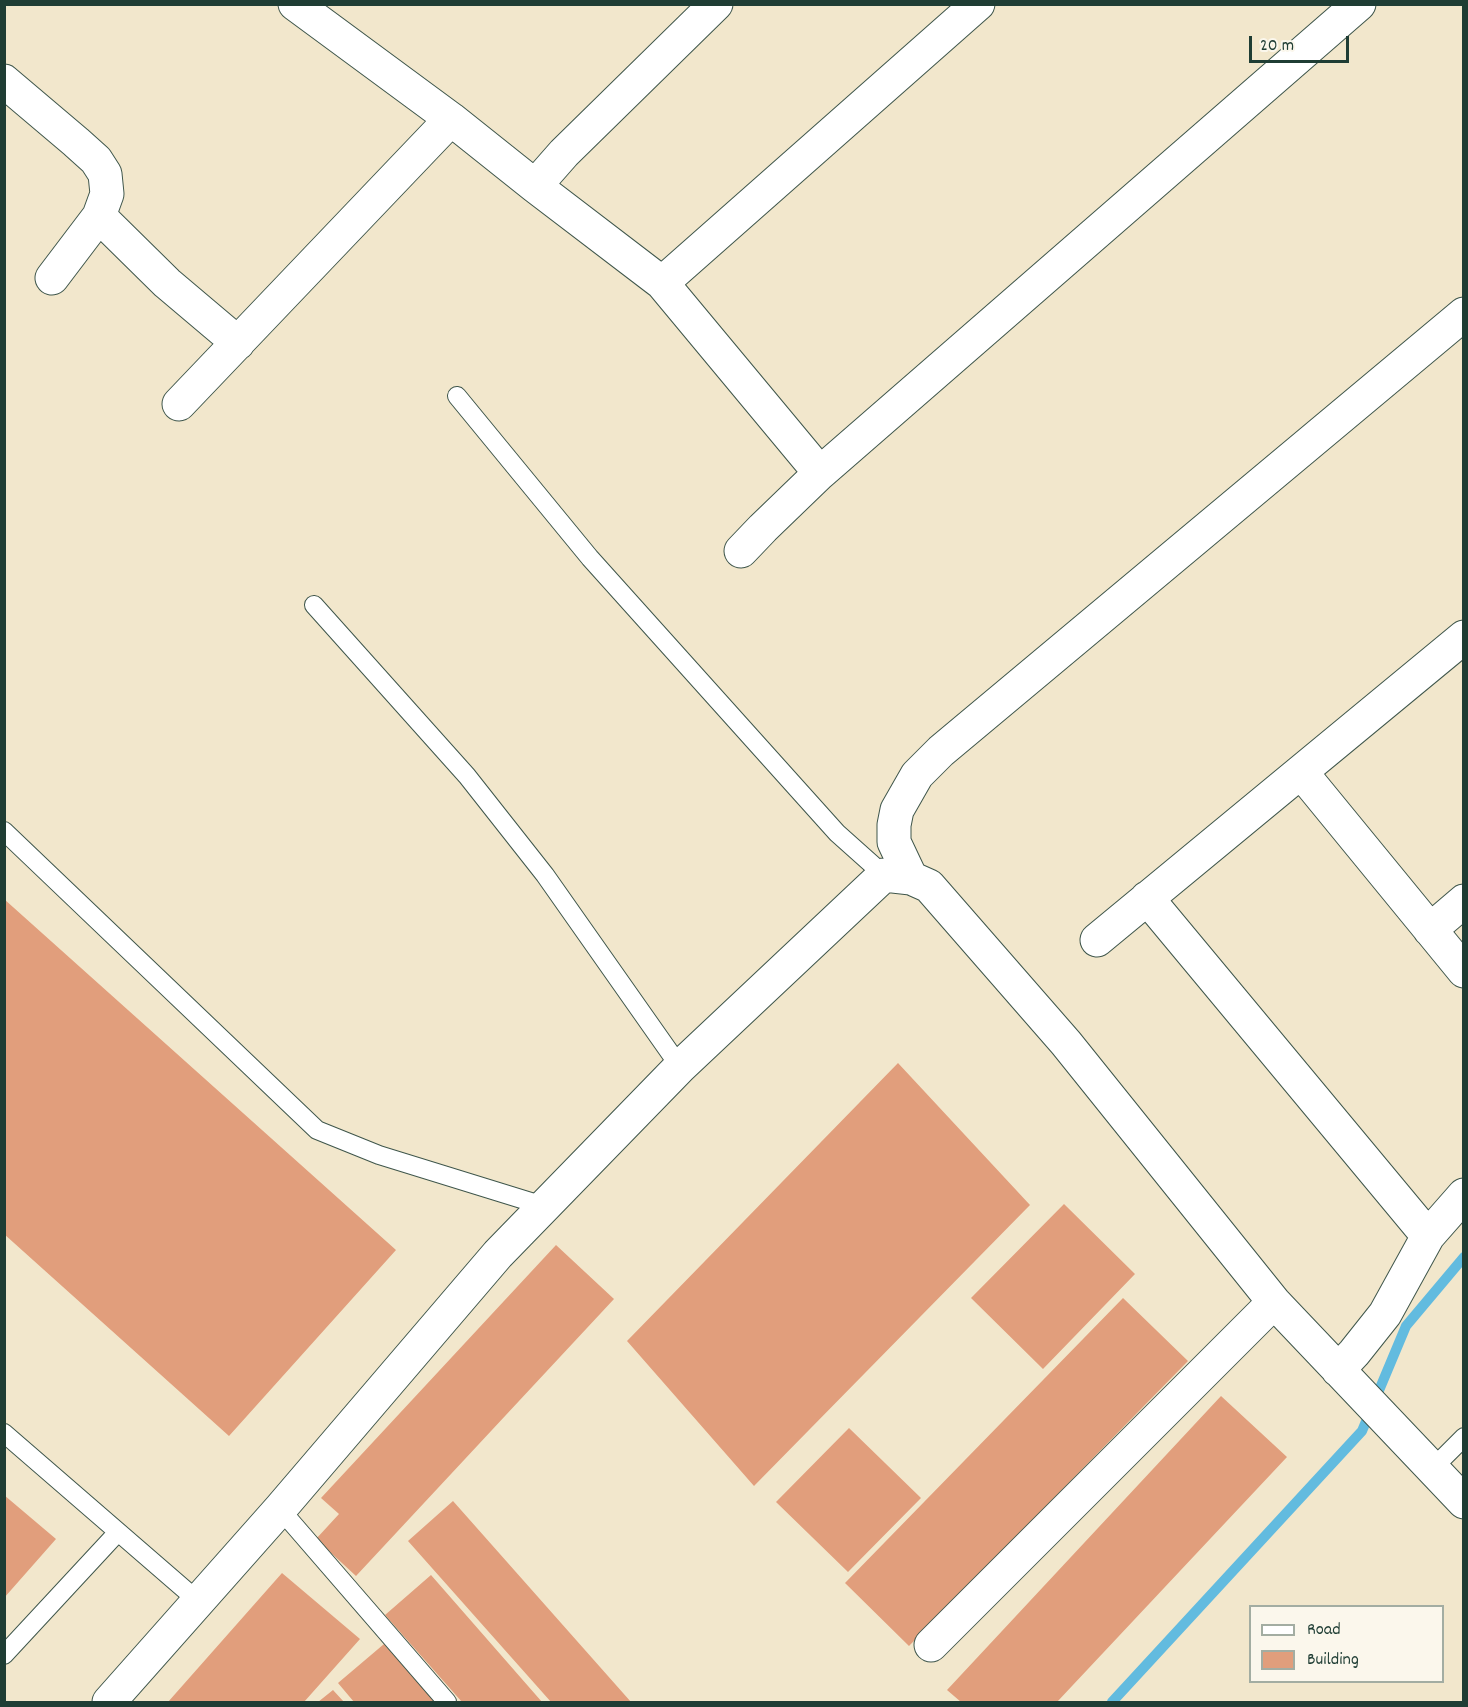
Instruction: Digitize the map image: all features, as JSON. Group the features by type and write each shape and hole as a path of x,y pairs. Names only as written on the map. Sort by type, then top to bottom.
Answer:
{"street":[{"path":"295,4 451,119 662,284 820,473"},
{"path":"535,186 564,153 716,4"},
{"path":"662,284 978,4"},
{"path":"741,551 820,473 1359,4"},
{"path":"4,81 96,160 105,174 107,194 99,216 52,278"},
{"path":"179,404 451,119"},
{"path":"99,216 167,283 238,343"},
{"path":"898,877 894,842 897,810 917,775 941,751 1464,314"},
{"path":"1097,940 1464,637"},
{"path":"1300,772 1464,971"},
{"path":"109,1702 280,1509 498,1254 680,1067 898,877"},
{"path":"898,877 929,886 1066,1043 1274,1302 1464,1502"},
{"path":"1147,898 1428,1236"},
{"path":"1430,930 1464,901"},
{"path":"1344,1376 1354,1353 1385,1314 1428,1236 1464,1195"},
{"path":"932,1645 1274,1302"}],"lane":[{"path":"457,396 590,558 837,833 898,877"},
{"path":"314,605 467,776 544,875 680,1067"},
{"path":"4,831 317,1130 379,1155 544,1206"},
{"path":"4,1433 198,1601"},
{"path":"1432,1469 1464,1437"},
{"path":"280,1509 447,1702"},
{"path":"4,1655 118,1532"}],"building":[{"path":"4,899 396,1250 229,1436 4,1234"},
{"path":"898,1063 1030,1205 754,1486 627,1341"},
{"path":"1064,1204 1135,1274 1043,1369 971,1298"},
{"path":"556,1245 614,1299 356,1576 316,1539 339,1514 321,1498"},
{"path":"1123,1298 1188,1361 909,1646 845,1583"},
{"path":"1221,1396 1287,1457 1057,1702 961,1702 947,1690"},
{"path":"849,1428 921,1498 848,1572 776,1502"},
{"path":"4,1495 56,1539 4,1598"},
{"path":"453,1501 631,1702 551,1702 408,1541"},
{"path":"282,1573 360,1639 304,1702 168,1702"},
{"path":"431,1575 542,1702 462,1702 385,1615"},
{"path":"384,1644 435,1702 354,1702 338,1683"},
{"path":"333,1690 344,1702 318,1702"}],"waterway":[{"path":"1112,1702 1362,1431 1406,1326 1464,1257"}]}
